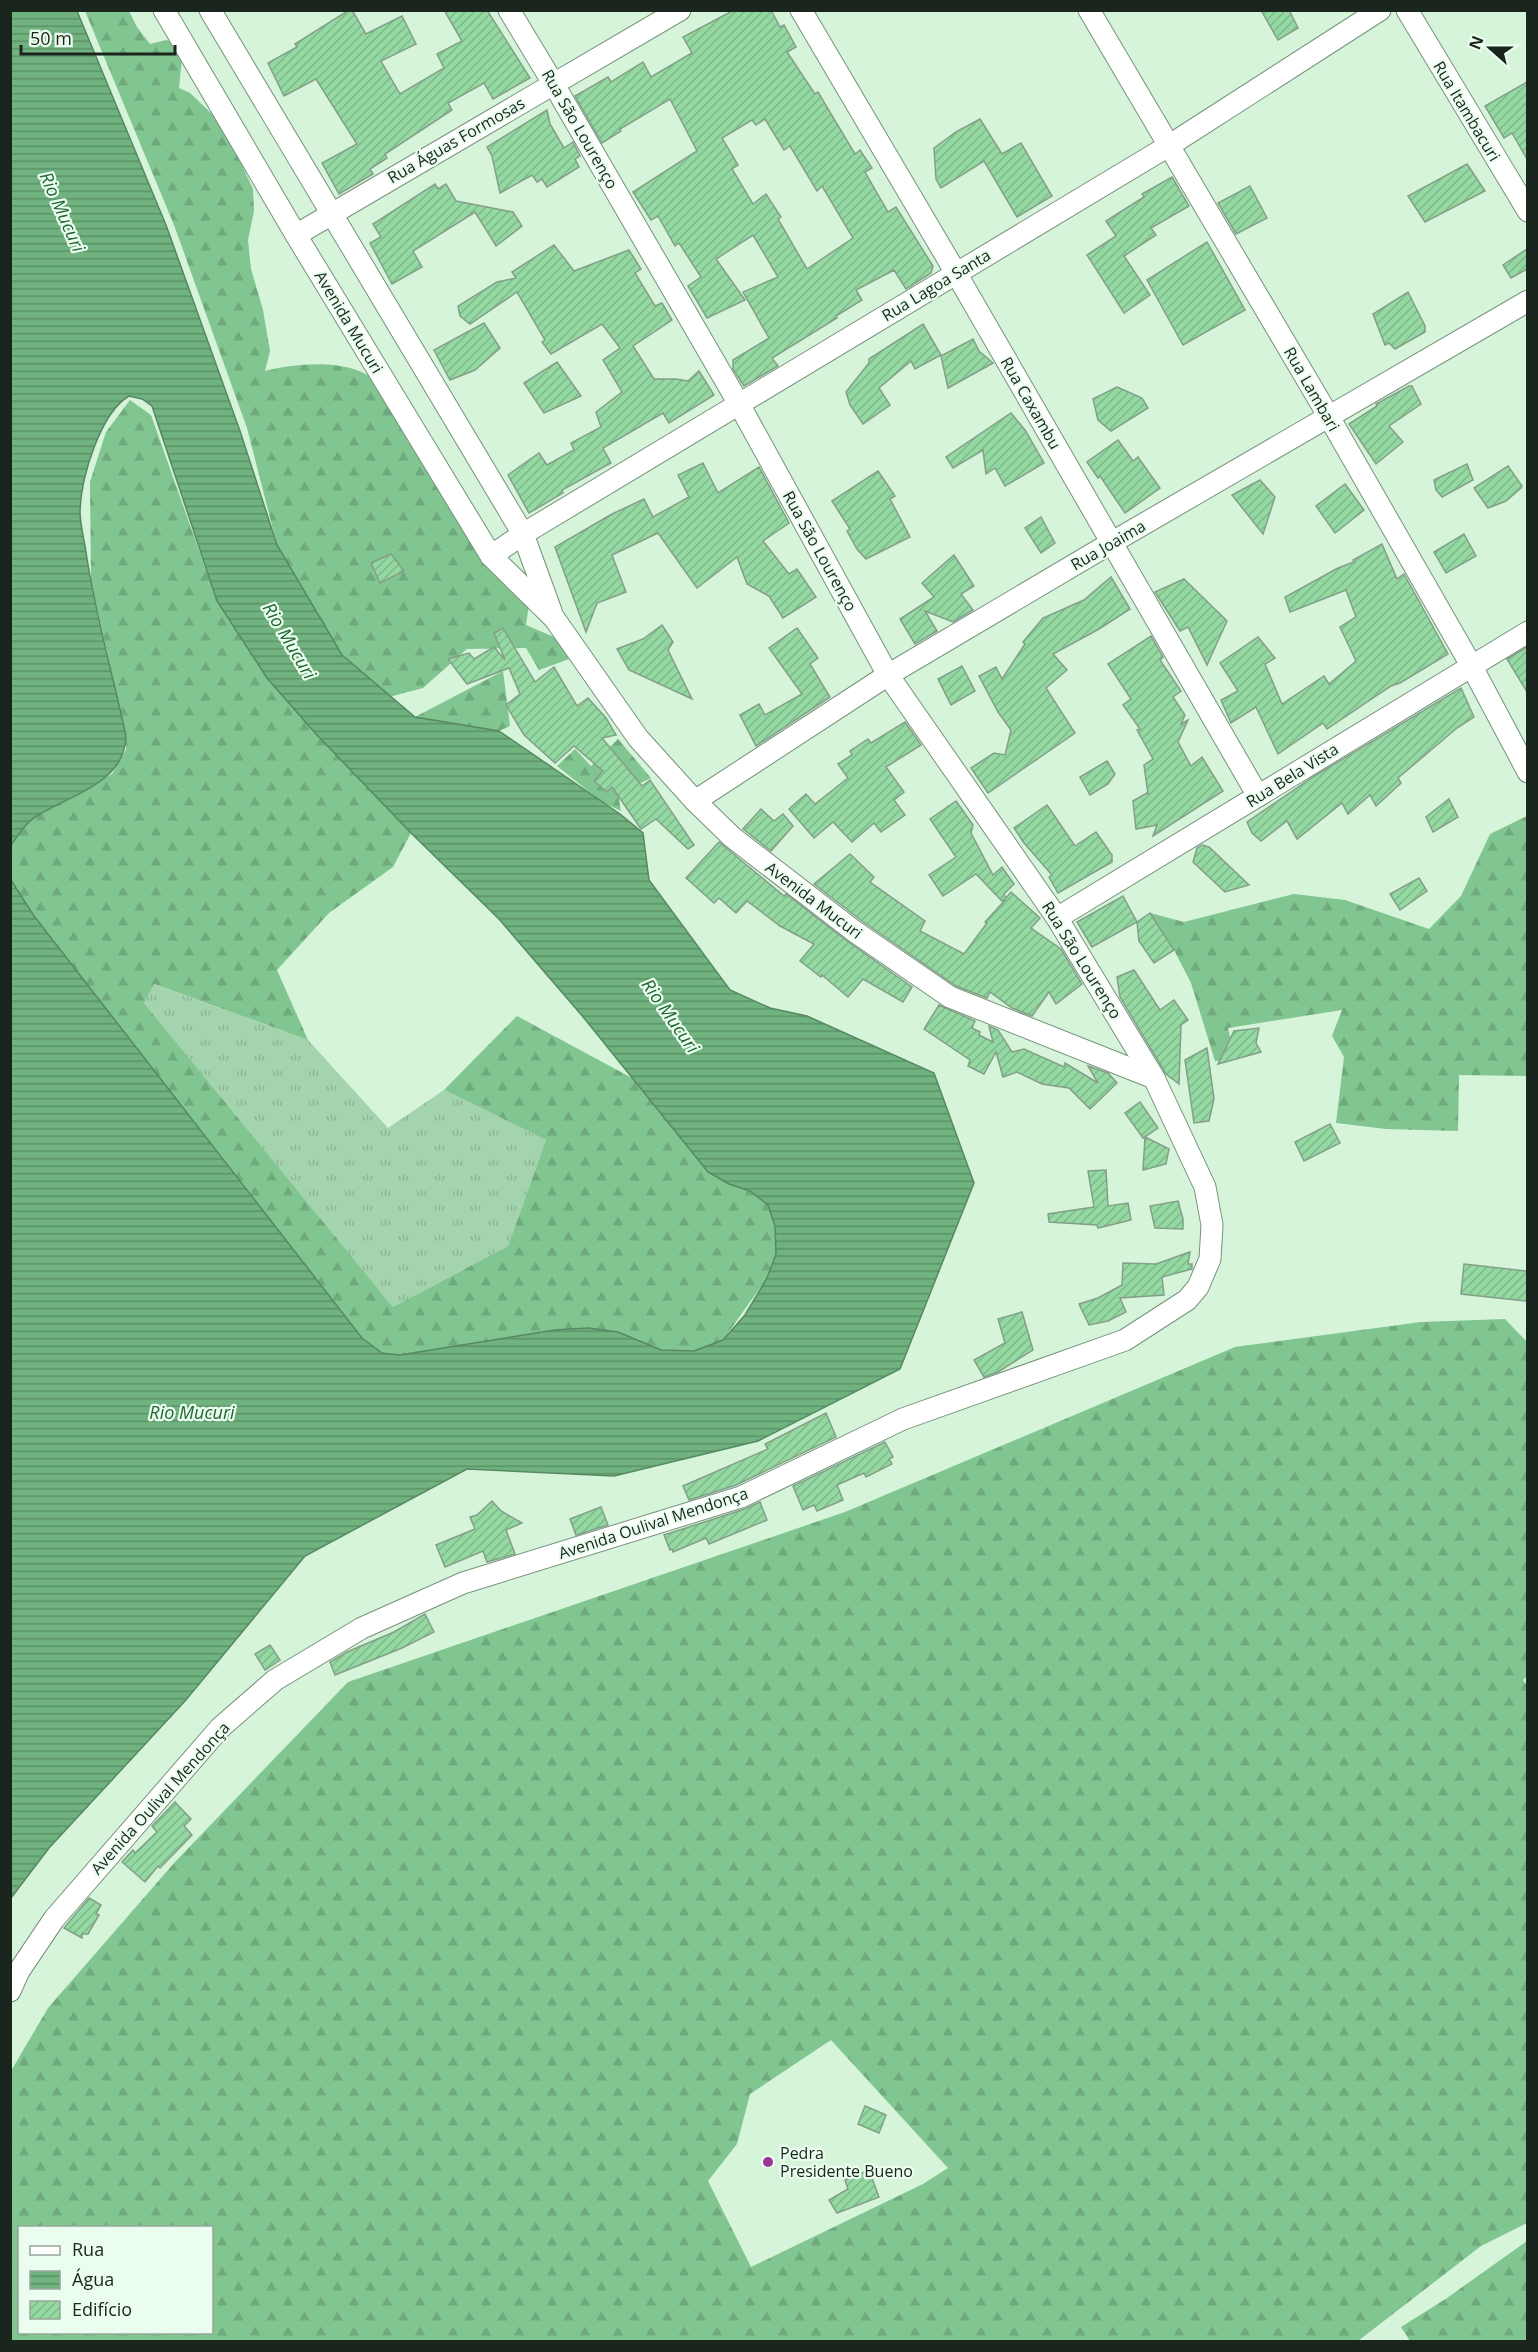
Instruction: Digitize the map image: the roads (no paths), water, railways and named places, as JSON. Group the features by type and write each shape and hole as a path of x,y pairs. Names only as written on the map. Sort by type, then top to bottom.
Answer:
{"street":[{"name":"Avenida Mucuri","path":"164,10 296,235 491,556 554,618 638,738 695,801 732,837 854,931 950,997 1154,1078"},
{"name":"Avenida Mucuri","path":"210,10 523,534 554,618"},
{"name":"Rua São Lourenço","path":"509,10 554,83 739,404 888,675 1057,918 1154,1078"},
{"name":"Rua Águas Formosas","path":"296,235 680,10"},
{"name":"Rua Caxambu","path":"801,10 956,273 1258,796"},
{"name":"Rua Lambari","path":"1089,10 1329,417 1471,665 1527,772"},
{"name":"Rua Lagoa Santa","path":"491,556 523,534 1170,145 1380,10"},
{"name":"Rua Itambacuri","path":"1407,10 1527,211"},
{"name":"Rua Joaima","path":"695,801 888,675 1527,301"},
{"name":"Rua Bela Vista","path":"1057,918 1527,632"},
{"name":"Avenida Oulival Mendonça","path":"10,1991 19,1971 54,1919 220,1728 275,1680 362,1628 462,1583 741,1497 903,1419 1125,1340 1187,1300 1198,1287 1210,1259 1212,1225 1204,1187 1154,1078"}],"water":[{"name":"Rio Mucuri","path":"11,10 77,11 166,225 240,431 277,545 342,655 415,717 499,731 620,814 643,833 649,880 730,990 770,1008 807,1016 934,1073 974,1183 900,1369 758,1441 614,1476 467,1469 305,1556 185,1701 49,1848 11,1898 11,880 34,916 362,1338 382,1353 400,1355 555,1330 588,1328 618,1332 661,1350 694,1351 723,1340 745,1315 767,1278 776,1254 775,1226 768,1205 750,1191 729,1184 708,1172 584,1018 499,919 411,833 316,734 267,678 217,601 152,406 142,399 129,396 109,416 88,465 80,511 94,598 126,736 123,752 116,766 106,777 31,820 11,845"}],"place":[{"name":"Pedra Presidente Bueno","path":"768,2162"}]}
